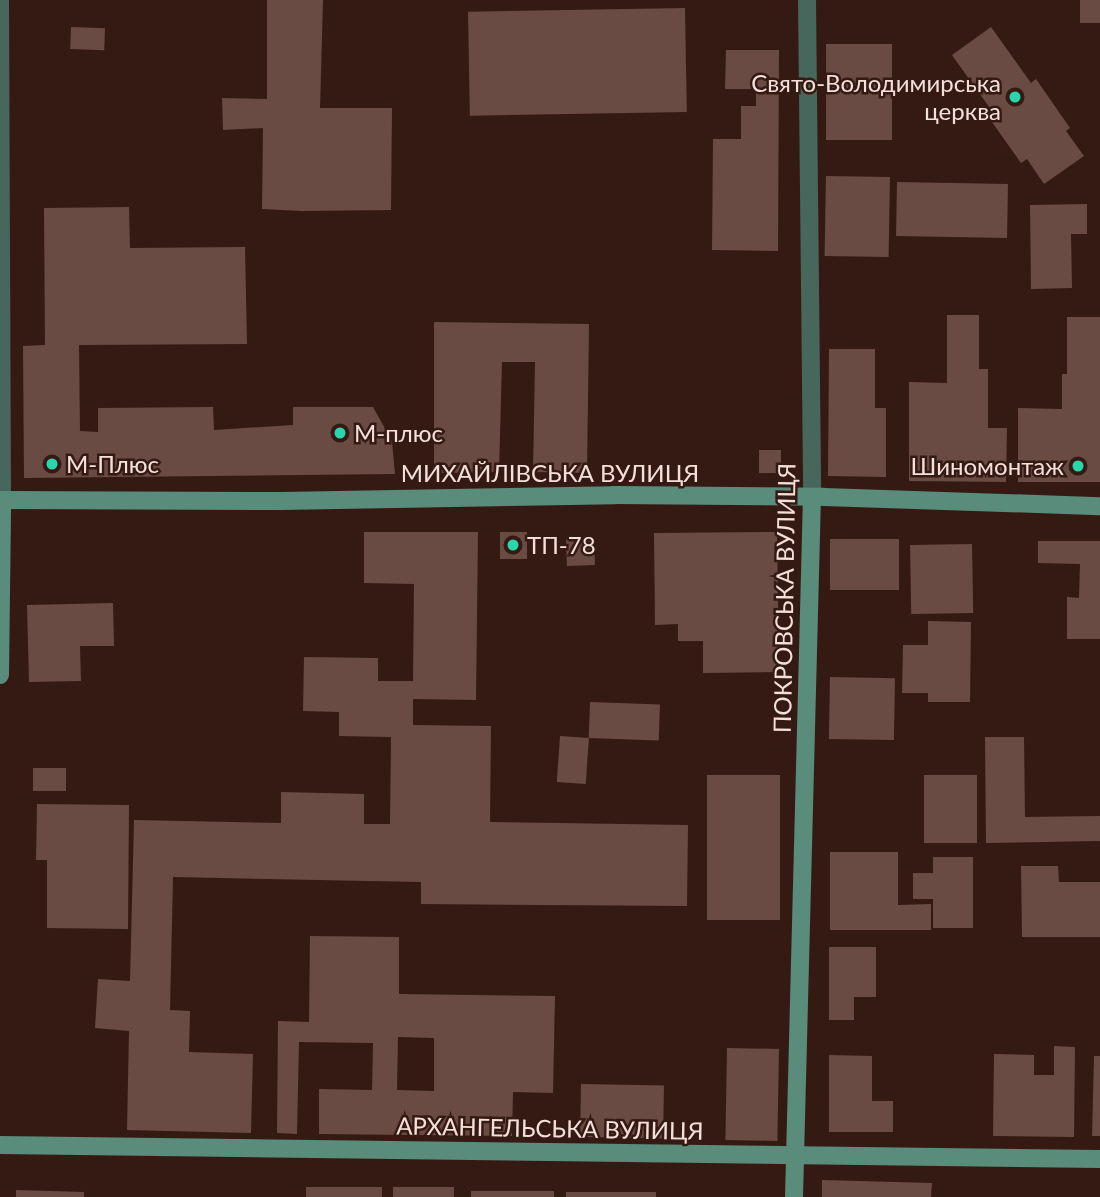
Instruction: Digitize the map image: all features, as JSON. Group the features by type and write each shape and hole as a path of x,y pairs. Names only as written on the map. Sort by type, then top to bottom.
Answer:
{"street":[{"path":"0,675 1,0"},
{"name":"ПОКРОВСЬКА ВУЛИЦЯ","path":"794,1197 811,497 807,0"},
{"name":"МИХАЙЛІВСЬКА ВУЛИЦЯ","path":"1,500 281,501 614,495 811,497 1100,506"},
{"name":"АРХАНГЕЛЬСЬКА ВУЛИЦЯ","path":"0,1146 1100,1159"}],"building":[{"path":"267,0 323,0 320,108 392,108 391,210 262,209 263,128 223,130 222,98 267,99"},
{"path":"1080,0 1100,0 1100,23 1080,23"},
{"path":"685,8 687,112 470,116 468,12"},
{"path":"71,27 105,28 104,50 70,49"},
{"name":"Свято-Володимирська церква","path":"991,27 1031,83 1036,79 1070,128 1066,131 1084,156 1044,184 1027,159 1021,163 987,115 992,111 952,55"},
{"path":"826,44 892,44 892,140 826,140"},
{"path":"726,50 779,50 778,251 712,250 713,139 741,139 741,106 756,106 756,89 725,89"},
{"path":"826,176 890,177 889,257 825,256"},
{"path":"897,182 1008,184 1007,238 896,236"},
{"path":"1087,204 1087,234 1071,234 1072,288 1031,289 1030,205"},
{"path":"129,207 130,248 245,247 247,344 79,345 80,431 98,432 98,408 213,407 214,430 293,425 293,407 373,407 392,441 395,474 24,478 23,346 45,345 44,208"},
{"path":"947,315 979,315 979,369 988,369 988,428 1007,428 1006,482 909,481 909,382 947,383"},
{"path":"1067,317 1100,317 1100,482 1018,482 1018,408 1062,409 1062,374 1067,374"},
{"path":"434,322 589,324 587,473 533,472 535,362 502,362 499,472 434,473"},
{"path":"829,349 875,349 875,408 886,408 886,477 828,476"},
{"path":"759,450 781,450 781,473 759,473"},
{"path":"364,532 478,532 476,700 413,699 413,725 491,726 490,822 688,825 687,906 421,904 421,882 173,877 170,1010 190,1011 189,1052 253,1054 251,1133 127,1130 129,1031 95,1028 98,979 130,981 134,820 281,823 281,792 364,794 364,824 390,824 391,737 339,736 339,712 303,711 304,657 378,658 378,681 413,681 414,584 364,583"},
{"name":"ТП-78","path":"500,532 527,532 527,559 500,559"},
{"path":"777,532 779,672 703,673 703,641 678,641 678,624 655,625 654,533"},
{"path":"594,538 595,565 567,566 566,539"},
{"path":"830,539 899,539 899,590 830,590"},
{"path":"1038,541 1100,541 1100,639 1067,639 1067,597 1079,598 1080,564 1038,563"},
{"path":"972,544 973,613 911,614 910,545"},
{"path":"113,603 114,646 80,646 81,681 29,682 27,605"},
{"path":"928,621 971,622 970,702 928,702 928,693 902,693 903,645 928,645"},
{"path":"830,677 895,678 894,740 829,739"},
{"path":"590,702 660,704 659,740 589,738"},
{"path":"560,736 589,738 586,784 557,782"},
{"path":"985,737 1024,737 1025,817 1100,816 1100,841 986,843"},
{"path":"33,768 66,768 66,791 33,791"},
{"path":"707,775 780,775 780,920 707,920"},
{"path":"924,775 977,775 977,843 924,843"},
{"path":"37,804 129,805 128,929 47,928 47,860 36,860"},
{"path":"830,852 898,852 898,905 931,904 931,930 830,930"},
{"path":"933,857 973,857 973,928 933,928 933,899 913,899 913,873 933,873"},
{"path":"1021,866 1058,866 1059,882 1100,882 1100,937 1022,937"},
{"path":"310,936 399,937 399,994 555,996 553,1093 513,1092 512,1136 319,1134 319,1089 372,1090 373,1043 299,1042 297,1134 277,1133 278,1021 309,1022","holes":["398,1037 434,1038 434,1091 397,1090"]},
{"path":"829,947 876,947 876,997 854,997 854,1020 829,1020"},
{"path":"1054,1046 1075,1047 1074,1137 993,1136 994,1054 1034,1055 1034,1075 1054,1075"},
{"path":"727,1048 779,1049 777,1141 725,1140"},
{"path":"829,1055 872,1056 872,1101 893,1101 893,1132 829,1132"},
{"path":"1094,1056 1100,1056 1100,1136 1092,1136"},
{"path":"581,1084 664,1085 663,1138 580,1137"},
{"path":"822,1180 932,1183 931,1197 822,1197"},
{"path":"306,1187 382,1187 382,1197 306,1197"},
{"path":"393,1187 454,1187 454,1197 393,1197"},
{"path":"16,1190 84,1192 84,1197 16,1197"},
{"path":"471,1191 554,1191 554,1197 471,1197"},
{"path":"566,1192 656,1192 656,1197 566,1197"}],"place":[{"name":"Свято-Володимирська церква","path":"1015,97"},
{"name":"М-плюс","path":"340,433"},
{"name":"М-Плюс","path":"52,464"},
{"name":"Шиномонтаж","path":"1078,466"},
{"name":"ТП-78","path":"513,545"}]}
